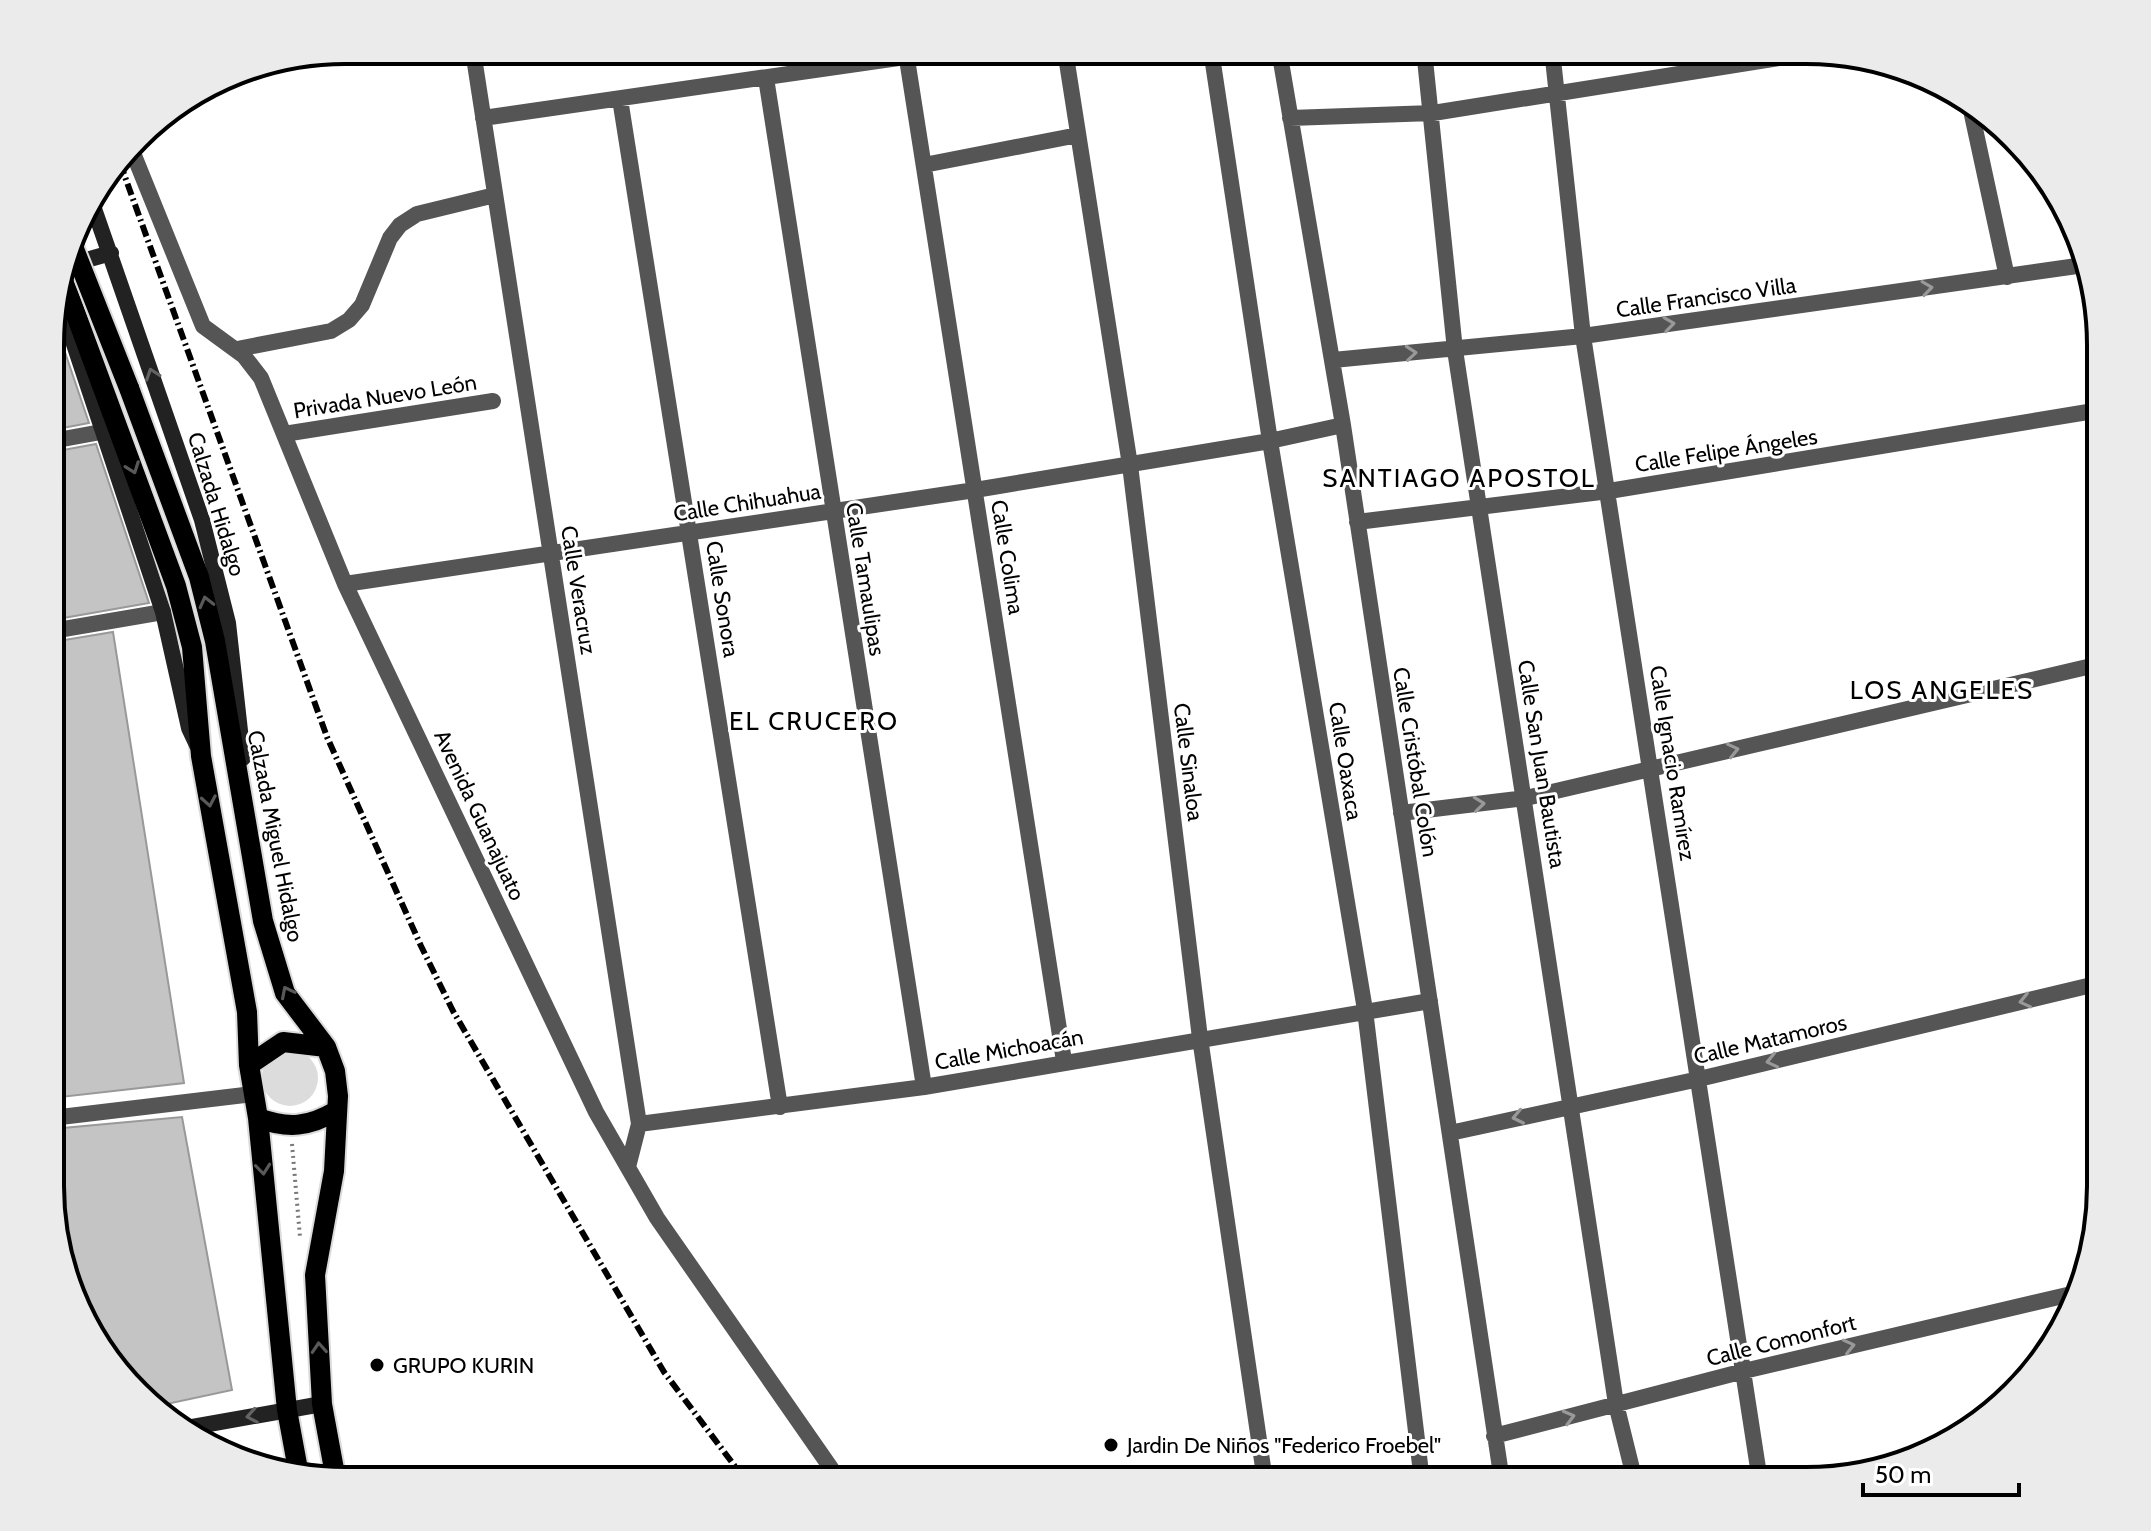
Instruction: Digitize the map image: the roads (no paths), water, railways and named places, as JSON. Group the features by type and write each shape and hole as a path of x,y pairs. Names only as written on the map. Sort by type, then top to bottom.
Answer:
{"main road":[{"name":"Calzada Miguel Hidalgo","path":"78,259 199,577 215,641 263,921 285,993 326,1047 335,1071 334,1171 315,1275 322,1404 333,1466"},
{"path":"68,294 176,586 192,647 201,756 247,1012 249,1065 258,1118 287,1410 297,1463"},
{"path":"249,1065 283,1042 326,1047"},
{"path":"258,1118 277,1126 298,1127 318,1122 336,1111"}],"street":[{"name":"Calle Veracruz","path":"475,64 639,1124"},
{"path":"483,118 867,64"},
{"name":"Calle Colima","path":"908,64 1064,1061"},
{"name":"Calle Sinaloa","path":"1067,64 1130,465 1200,1038 1263,1467"},
{"name":"Calle Oaxaca","path":"1213,65 1270,441 1365,1010 1420,1467"},
{"name":"Calle Cristóbal Colón","path":"1281,65 1333,360 1499,1467"},
{"name":"Calle San Juan Bautista","path":"1426,65 1455,350 1526,798 1616,1404 1632,1467"},
{"name":"Calle Ignacio Ramírez","path":"1554,65 1583,336 1758,1467"},
{"path":"1290,118 1433,113 1739,65"},
{"name":"Calle Tamaulipas","path":"766,78 924,1087"},
{"name":"Calle Sonora","path":"620,99 780,1107"},
{"path":"1973,119 2007,277"},
{"path":"924,165 1078,135"},
{"name":"Avenida Guanajuato","path":"135,159 203,326 237,349 261,378 345,584 596,1112 657,1218 830,1466"},
{"path":"237,349 331,331 349,320 362,305 390,238 400,225 417,214 495,195"},
{"name":"Calzada Hidalgo","path":"96,214 202,520 228,623 238,692 249,831"},
{"path":"77,263 111,253"},
{"name":"Calle Francisco Villa","path":"1333,360 1583,336 2075,266"},
{"path":"65,319 163,612 189,728 201,756"},
{"name":"Privada Nuevo León","path":"284,434 493,401"},
{"name":"Calle Felipe Ángeles","path":"1357,522 1609,491 2086,412"},
{"name":"Calle Chihuahua","path":"345,584 975,490 1270,441 1343,425"},
{"path":"64,439 101,432"},
{"path":"64,629 163,612"},
{"path":"1401,813 1526,798 2086,667"},
{"name":"Calle Matamoros","path":"1450,1133 1699,1079 2087,986"},
{"name":"Calle Michoacán","path":"639,1124 924,1087 1430,1001"},
{"path":"65,1116 253,1094"},
{"path":"628,1167 639,1124"},
{"name":"Calle Comonfort","path":"1494,1436 1744,1371 2065,1295"},
{"path":"199,1426 322,1404"}],"railway":[{"path":"123,172 327,737 421,946 453,1011 664,1372 735,1466"}],"place":[{"name":"GRUPO KURIN","path":"377,1365"},
{"name":"Jardin De Niños \"Federico Froebel\"","path":"1111,1445"}],"district":[{"name":"SANTIAGO APOSTOL","path":"1459,478"},
{"name":"LOS ANGELES","path":"1942,690"},
{"name":"EL CRUCERO","path":"814,721"}]}
